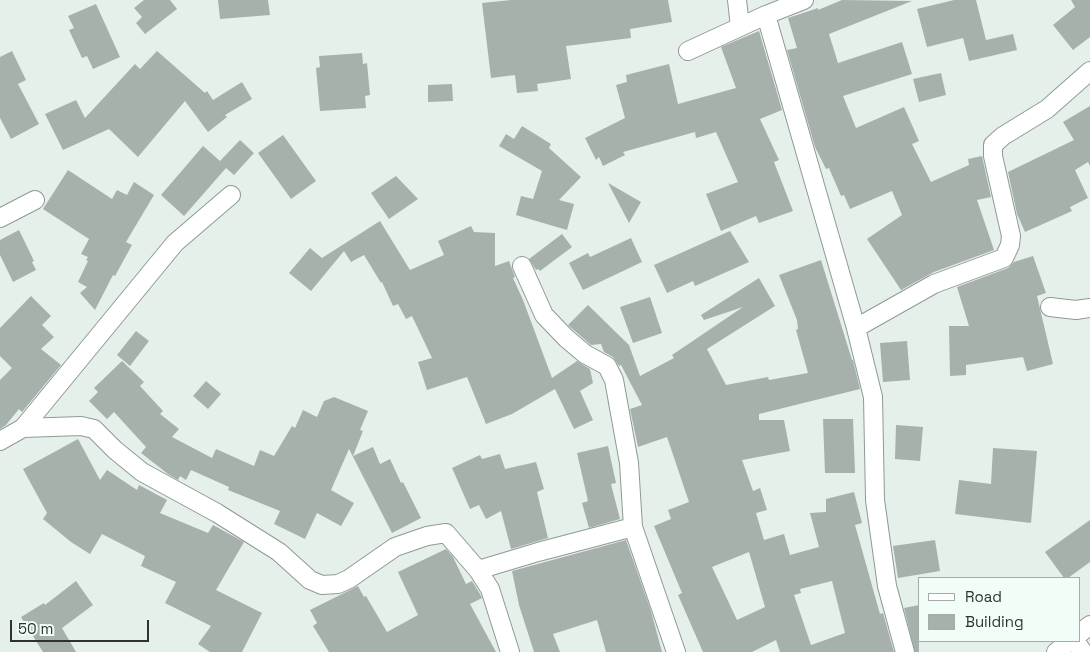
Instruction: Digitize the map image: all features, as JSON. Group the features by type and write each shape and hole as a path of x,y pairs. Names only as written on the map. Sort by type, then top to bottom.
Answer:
{"street":[{"path":"737,0 740,27"},
{"path":"688,51 766,15 804,0"},
{"path":"766,15 874,397 875,500 887,586 905,652"},
{"path":"856,328 934,284 1004,258 1010,245 1011,236 993,156 993,145 1003,136 1047,109 1090,71"},
{"path":"0,441 23,428 175,243 231,195"},
{"path":"0,218 35,200"},
{"path":"522,266 544,315 566,338 585,354 607,366 614,380 629,463 633,527 676,652"},
{"path":"1050,307 1076,310 1090,308"},
{"path":"23,428 81,426 94,429 115,450 142,472 217,513 279,552 310,580 322,586 338,584 349,579 394,547 427,536 446,533 478,570 490,589 510,652"},
{"path":"478,570 633,527"},
{"path":"1080,633 1090,625"},
{"path":"1056,652 1069,642"}],"building":[{"path":"144,0 170,0 177,9 145,34 136,23 142,17 134,8"},
{"path":"218,0 268,0 270,15 220,19"},
{"path":"511,0 668,0 672,22 630,29 631,38 566,46 571,79 537,84 538,91 517,93 515,75 491,78 482,3"},
{"path":"842,0 912,1 829,34 838,63 902,42 912,74 843,96 856,128 904,107 919,141 912,144 931,182 969,165 968,159 982,156 991,197 977,200 994,250 934,272 901,290 867,239 902,215 892,191 850,209 844,195 841,196 829,168 826,169 815,147 787,50 797,48 788,18 818,8 818,10"},
{"path":"954,0 976,0 986,40 1013,34 1017,50 969,61 963,38 927,47 917,9"},
{"path":"1071,0 1090,0 1090,37 1073,50 1053,25 1075,7"},
{"path":"96,4 120,57 93,69 87,56 82,58 69,30 74,28 68,16"},
{"path":"759,31 782,110 760,119 779,160 774,162 793,211 759,223 756,216 721,231 706,194 738,182 716,132 696,138 695,132 623,152 625,155 603,166 599,157 596,160 585,138 625,118 616,85 627,82 626,75 669,64 678,104 736,88 721,47"},
{"path":"12,51 26,80 18,84 39,124 11,139 0,118 0,57"},
{"path":"157,51 205,93 207,91 213,100 242,82 252,99 225,115 227,117 208,132 185,101 138,157 109,129 63,150 45,114 76,100 85,118 135,64 140,69"},
{"path":"362,53 363,64 367,63 370,95 365,96 366,108 320,111 316,68 320,67 319,56"},
{"path":"941,73 946,95 919,102 913,79"},
{"path":"452,84 453,101 428,102 428,85"},
{"path":"1090,106 1090,166 1088,162 1075,170 1088,198 1070,207 1072,211 1025,232 1017,214 1008,172 1074,140 1063,122"},
{"path":"522,126 551,144 549,148 581,177 559,200 574,204 567,230 516,215 521,196 533,199 542,171 499,146 506,134 514,139"},
{"path":"283,135 316,181 291,199 258,153"},
{"path":"240,140 254,153 234,175 226,168 184,216 161,195 203,146 220,161"},
{"path":"68,170 112,199 117,190 127,195 134,182 154,195 126,242 132,245 115,276 113,275 95,310 80,293 87,287 78,282 88,261 86,260 88,257 81,254 89,239 43,209"},
{"path":"396,176 418,199 389,219 371,193"},
{"path":"608,183 641,202 629,223"},
{"path":"380,221 410,270 444,255 438,241 471,226 474,232 495,233 495,266 509,261 515,277 513,278 552,378 577,361 590,369 593,383 580,391 593,420 574,429 555,389 512,414 486,424 467,377 427,390 418,362 432,358 412,316 406,319 398,304 393,306 382,282 364,255 351,262 344,251 311,291 289,273 310,248 322,258"},
{"path":"19,230 34,261 32,262 36,270 13,282 0,255 0,240"},
{"path":"730,231 749,262 695,286 693,281 667,293 654,265"},
{"path":"562,234 572,247 540,271 536,270 529,259"},
{"path":"631,238 642,262 583,290 569,263 588,253 590,257"},
{"path":"1033,256 1046,293 1037,296 1053,364 1027,371 1023,357 966,365 966,375 950,376 949,326 969,326 957,287 1008,268 1014,262"},
{"path":"821,260 853,360 860,389 759,414 759,420 784,420 790,451 742,460 753,491 760,488 767,510 756,513 764,540 784,534 790,555 819,547 810,513 826,512 826,499 854,492 862,523 855,525 880,614 883,613 894,652 780,652 776,640 752,652 703,652 678,595 682,593 654,526 671,519 668,510 689,502 667,437 638,447 630,409 642,405 621,365 619,366 613,357 604,352 601,344 591,345 568,325 588,305 629,345 640,376 674,358 672,355 743,307 704,320 701,315 759,278 775,306 707,349 726,385 768,377 769,380 808,373 796,330 798,329 797,320 779,275","holes":["749,552 765,607 737,620 712,567","832,581 845,633 811,645 794,595 801,593 800,589"]},
{"path":"31,296 51,316 42,325 54,337 41,349 61,365 22,412 19,409 6,425 0,429 0,380 12,368 0,356 0,328"},
{"path":"650,297 662,333 633,343 620,307"},
{"path":"136,331 149,341 130,366 117,355"},
{"path":"907,341 910,380 883,382 880,343"},
{"path":"122,361 144,382 140,386 163,411 160,414 179,429 172,437 212,458 216,449 254,466 260,450 274,456 292,426 295,428 303,410 317,417 324,401 334,397 368,411 360,430 363,431 353,456 373,447 380,464 390,459 421,518 392,533 349,449 331,490 354,503 341,526 317,513 305,539 274,524 280,511 228,490 229,487 191,470 186,480 180,476 178,480 141,453 146,447 114,412 107,419 89,401 98,392 94,388"},
{"path":"206,381 221,394 208,409 193,396"},
{"path":"823,419 853,419 855,473 825,473"},
{"path":"896,425 923,427 920,461 895,459"},
{"path":"78,439 100,480 107,470 137,490 139,485 167,500 160,513 208,533 213,525 244,542 216,590 262,613 242,652 210,652 198,644 211,626 165,603 176,582 141,566 145,556 102,534 90,554 71,542 43,519 47,513 23,469"},
{"path":"608,446 616,483 611,484 620,519 589,528 582,503 588,501 577,453"},
{"path":"993,448 1037,451 1031,523 955,514 959,480 991,484"},
{"path":"500,454 505,469 536,462 544,489 537,492 548,538 511,549 501,511 486,519 479,505 470,509 452,468 480,455 482,459"},
{"path":"1090,520 1090,562 1069,577 1063,577 1045,552"},
{"path":"626,540 651,611 662,652 606,652 597,620 553,634 560,652 534,652 519,605 512,571"},
{"path":"935,540 940,571 898,578 893,546"},
{"path":"446,549 453,557 466,584 472,581 482,598 470,604 496,652 329,652 313,626 317,623 310,610 358,586 387,632 418,615 398,572"},
{"path":"76,581 93,605 62,628 76,652 43,652 21,617 44,603 45,605"},
{"path":"918,605 919,652 915,652 904,608"}]}
